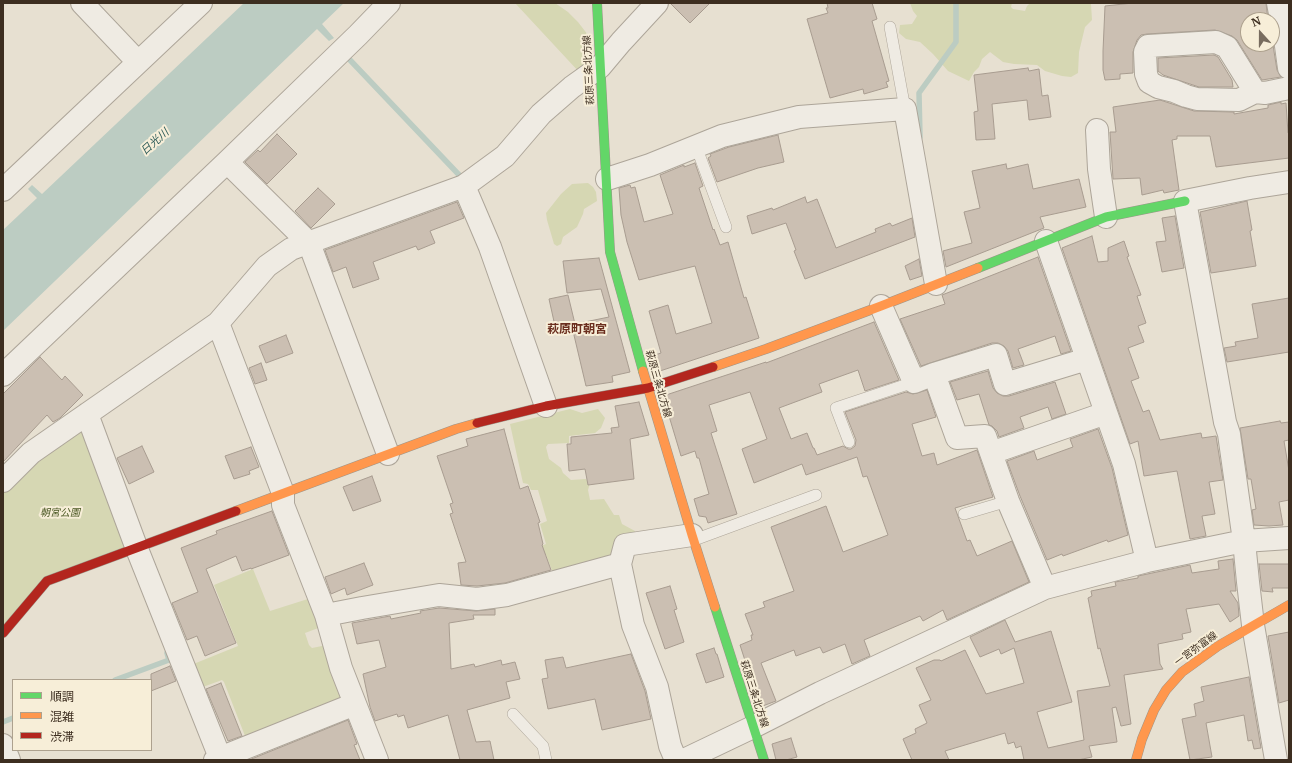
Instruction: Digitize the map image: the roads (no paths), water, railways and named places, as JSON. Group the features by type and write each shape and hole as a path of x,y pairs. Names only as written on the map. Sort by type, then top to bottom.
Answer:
{"street":[{"path":"82,3 138,62"},
{"path":"3,190 201,3"},
{"path":"3,375 227,162 389,3"},
{"name":"萩原三条北方線","path":"597,3 607,179 607,222 610,252 648,388 693,537 764,760"},
{"path":"3,481 32,453 218,323 267,266 291,249 464,186 505,156 541,114 572,87 600,67 657,3"},
{"path":"1278,3 1289,68"},
{"path":"1255,92 1227,47 1216,42 1148,46 1145,52 1146,74 1149,82 1158,87 1198,99 1239,100 1255,92 1265,93 1289,88"},
{"path":"607,179 650,165 722,136 799,117 905,109 936,284"},
{"path":"1097,130 1099,169 1106,217"},
{"path":"227,162 309,243 388,454"},
{"path":"3,633 47,582 456,429 546,406 648,388 766,349 881,306 1106,217 1250,188 1289,182"},
{"path":"464,186 490,247 546,406"},
{"path":"1185,201 1225,422 1230,434 1253,625 1276,760"},
{"path":"1046,241 1124,464 1147,561"},
{"path":"881,306 914,382 934,374 996,355 1005,384 1087,359"},
{"path":"218,323 283,493 283,505 326,615 341,668 378,760"},
{"path":"934,374 957,438 985,436 1008,501 1045,588"},
{"path":"991,453 1106,413"},
{"path":"87,414 219,759 355,704"},
{"path":"676,760 670,746 657,687 633,625 620,564 625,545 693,537"},
{"path":"684,760 820,693 1045,588 1147,561 1244,541 1289,538"},
{"path":"326,615 369,606 439,595 476,599 507,595 620,564"},
{"name":"一宮弥富線","path":"1136,760 1142,739 1154,710 1166,690 1182,672 1218,646 1289,605"},
{"path":"3,745 9,760"}],"lane":[{"path":"890,27 905,109"},
{"path":"696,146 726,226"},
{"path":"849,442 836,408 914,382"},
{"path":"693,537 816,495"},
{"path":"964,514 1008,501"},
{"path":"513,714 543,746 546,760"}],"water":[{"name":"日光川","path":"244,3 344,3 322,24 334,38 329,41 317,29 3,331 3,230 37,198 28,189 32,185 42,194"}],"waterway":[{"path":"920,137 919,93 956,42 956,3"},
{"path":"350,60 462,178 465,176"},
{"path":"118,679 169,660 167,653"},
{"path":"3,722 12,718"}],"district":[{"name":"萩原町朝宮","path":"577,330"}],"park label":[{"name":"朝宮公園","path":"60,513"}]}
